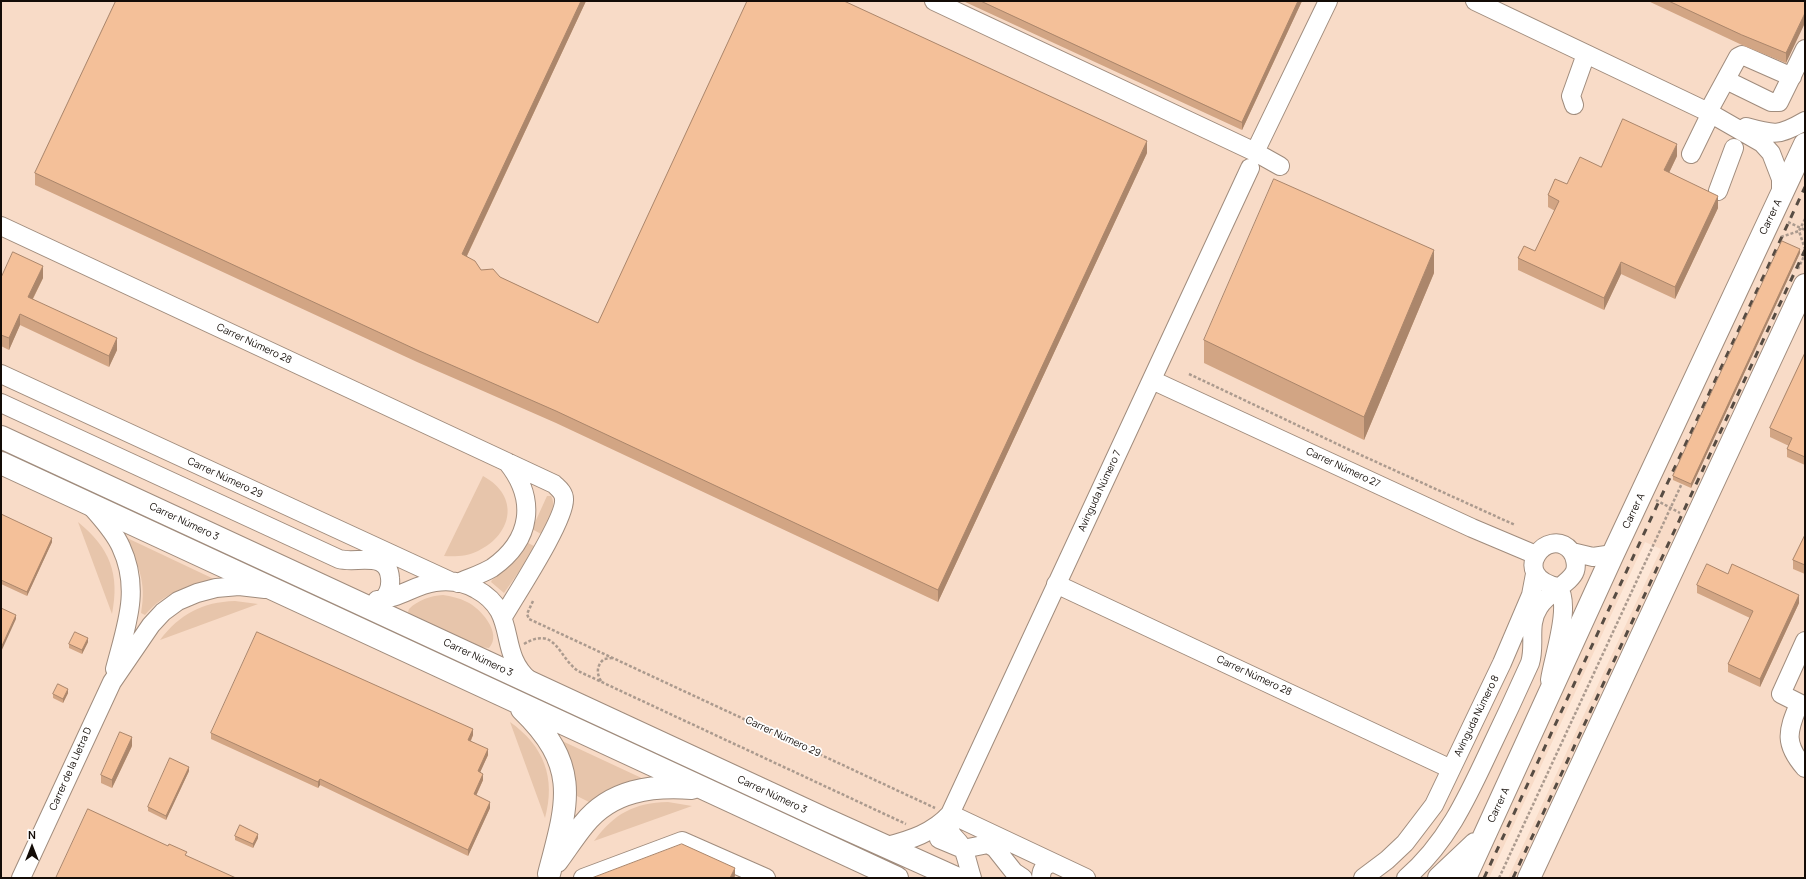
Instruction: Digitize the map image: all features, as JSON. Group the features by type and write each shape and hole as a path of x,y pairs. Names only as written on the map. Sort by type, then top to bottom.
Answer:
{"main road":[{"name":"Carrer A","path":"1465,878 1613,554 1805,144"},
{"path":"1529,878 1805,285"},
{"name":"Carrer Número 3","path":"1,437 824,819 956,878"},
{"path":"1,463 897,878"},
{"path":"514,700 539,725 558,756 564,774 566,806 548,876"},
{"path":"548,876 584,823 610,801 622,794 656,787 703,789"},
{"path":"1439,878 1485,835"}],"street":[{"path":"934,1 1252,160 1280,166"},
{"name":"Avinguda Número 7","path":"887,846 932,836 940,824 950,814 1152,380 1252,160 1328,1"},
{"path":"1475,1 1714,115 1762,143 1771,153 1780,179 1781,197"},
{"path":"1726,80 1772,102 1776,102 1781,100 1805,49"},
{"path":"1691,154 1714,115 1726,80 1736,59 1742,55 1792,77"},
{"path":"1714,115 1768,133 1780,133 1805,121"},
{"path":"1718,191 1734,148"},
{"name":"Carrer Número 28","path":"1,226 554,484 560,490 564,498 563,507 541,555 503,617"},
{"name":"Carrer Número 29","path":"1,374 324,524 454,582 472,587 486,594 496,605 503,617"},
{"name":"Carrer Número 27","path":"1152,380 1472,528 1536,555"},
{"path":"1,403 312,548 344,561 369,560 382,563 389,571 390,581 388,592 382,600"},
{"path":"340,594 365,600 382,600 396,597 422,585 454,582 491,568 502,560 517,543 525,525 526,512 523,486 518,475 507,461"},
{"name":"Carrer de la Lletra D","path":"89,504 121,546 132,581 131,609 112,682"},
{"path":"312,548 319,548 328,543 331,534 324,524"},
{"path":"1558,587 1546,584 1536,574 1533,567 1536,555 1541,548 1554,544 1560,544 1572,552 1593,557 1613,554"},
{"path":"1406,878 1425,859 1450,829 1476,780 1532,656 1533,618 1539,607 1558,587 1567,582 1575,571 1575,558 1572,552"},
{"name":"Avinguda Número 8","path":"1451,769 1502,663 1532,595 1536,574"},
{"name":"Carrer Número 28","path":"1056,584 1451,769"},
{"name":"Carrer de la Lletra D","path":"21,878 112,682 151,625 162,612 178,601 197,593 216,588 239,586 277,590"},
{"path":"1548,699 1553,662 1561,630 1564,603 1558,587"},
{"path":"503,617 511,656 521,673 534,685"},
{"path":"1805,641 1781,694 1802,705 1790,726 1789,740 1793,753 1805,768"},
{"name":"Avinguda Número 8","path":"1502,663 1508,660 1516,661 1523,667 1525,674"},
{"path":"1363,878 1387,860 1416,831 1434,805 1451,769 1461,761 1469,762 1475,768 1477,776 1476,780"},
{"path":"950,814 1086,878"},
{"name":"Avinguda Número 7","path":"950,814 950,830 953,838 964,849 972,878"},
{"path":"932,836 964,849 988,844 995,848 1014,872 1023,878"},
{"path":"583,878 682,841 756,876"},
{"path":"1041,878 1043,868 1046,865 1054,863"}],"path":[{"path":"1805,219 1799,231 1805,249"},
{"path":"1784,220 1805,230"},
{"name":"Carrer Número 27","path":"1189,374 1359,455 1515,525"},
{"path":"1498,878 1686,474"},
{"path":"1654,499 1686,516"},
{"name":"Carrer Número 29","path":"533,601 527,614 529,619 950,814"},
{"path":"516,665 515,658 521,647 526,643 545,639 555,643 573,668 932,836"},
{"path":"604,683 598,675 598,666 604,659 614,659"}],"shaded area":[{"path":"1,1 1805,1 1805,878 1508,878 1661,549 1645,542 1489,878 1,878"},
{"path":"483,476 495,484 503,494 507,504 508,515 505,525 499,535 490,544 478,551 461,556 444,556"},
{"path":"547,496 551,496 553,505 541,534 532,529"},
{"path":"78,522 98,542 110,563 115,586 112,614"},
{"path":"125,537 216,580 186,588 168,595 152,607 145,615 141,613 143,592 140,574 134,556"},
{"path":"526,542 536,547 504,593 491,582 513,562"},
{"path":"443,595 455,597 467,602 483,615 492,628 493,642 489,648 480,647 410,615 408,612 409,609 420,601 429,597"},
{"path":"235,601 258,604 160,640 176,623 193,611 212,604"},
{"path":"510,722 522,731 531,742 539,752 544,764 548,776 549,790 545,818"},
{"path":"560,740 648,781 591,803 577,796 574,772"},
{"path":"668,802 692,806 594,841 610,823 626,811 635,807"}],"building":[{"path":"116,1 581,1 462,254 475,261 481,270 493,269 500,277 598,323 747,1 844,1 1147,141 938,590 556,411 417,350 35,173"},
{"path":"981,1 1298,1 1242,122"},
{"path":"1669,1 1805,1 1805,13 1786,53 1742,35"},
{"path":"1623,119 1677,144 1664,170 1718,196 1675,287 1621,262 1604,298 1518,258 1524,246 1535,251 1559,201 1548,195 1555,179 1567,184 1580,157 1601,167"},
{"path":"1274,179 1434,250 1364,417 1204,340"},
{"path":"1782,241 1800,249 1691,484 1673,476"},
{"path":"13,252 43,266 28,297 117,338 109,356 20,314 9,338 1,335 1,278"},
{"path":"1805,353 1805,457 1787,449 1792,438 1770,428"},
{"path":"1,514 52,538 27,592 1,580"},
{"path":"1805,535 1805,565 1793,560"},
{"path":"1707,564 1728,574 1732,564 1799,595 1760,679 1728,664 1753,611 1697,585"},
{"path":"1,608 16,615 1,648"},
{"path":"75,632 88,638 82,650 69,644"},
{"path":"257,632 473,729 468,740 488,749 478,771 483,774 474,794 490,802 468,850 320,779 318,782 211,733"},
{"path":"58,684 68,689 63,699 53,694"},
{"path":"120,732 132,737 112,780 101,775"},
{"path":"170,758 189,767 166,816 148,807"},
{"path":"88,809 168,846 169,844 187,852 185,855 236,878 56,878"},
{"path":"240,825 258,834 253,844 235,836"},
{"path":"682,844 735,868 730,878 592,878"}],"railway":[{"path":"1484,878 1805,187"},
{"path":"1513,878 1805,250"}]}
